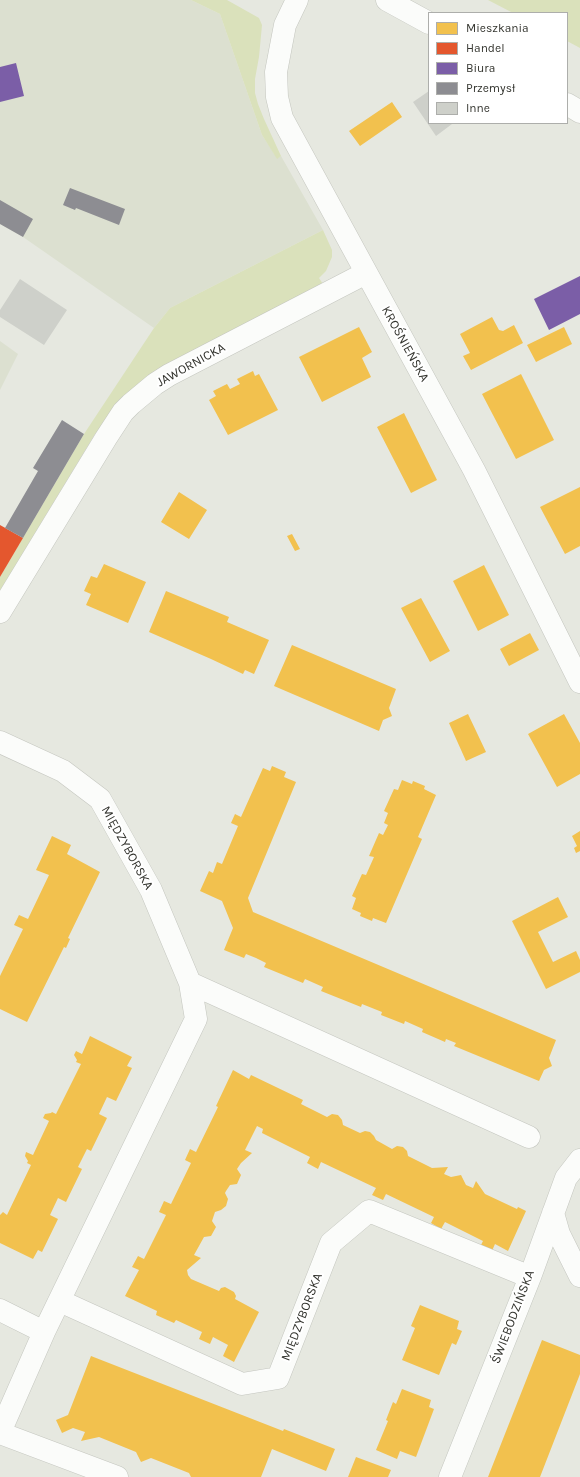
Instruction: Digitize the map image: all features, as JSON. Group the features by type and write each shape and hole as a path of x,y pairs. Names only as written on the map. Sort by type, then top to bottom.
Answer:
{"street":[{"path":"277,0 285,25"},
{"name":"KROŚNIEŃSKA","path":"297,0 285,25 276,78 277,97 280,111 287,128 333,209 366,273 474,470 580,682"},
{"path":"387,0 428,22"},
{"path":"568,105 580,112"},
{"name":"JAWORNICKA","path":"0,612 106,438 123,412 131,404 155,384 169,375 366,273"},
{"name":"MIĘDZYBORSKA","path":"0,742 63,771 100,799 151,890 190,982 196,1019 44,1332 0,1432"},
{"path":"190,982 529,1137"},
{"name":"ŚWIEBODZIŃSKA","path":"450,1477 530,1277 566,1178 580,1160"},
{"name":"MIĘDZYBORSKA","path":"60,1301 242,1384 278,1378 331,1243 369,1212 530,1277"},
{"path":"553,1213 559,1234 580,1276"},
{"path":"0,1310 44,1332"},
{"path":"0,1432 117,1477"}],"shaded area":[{"path":"0,0 191,0 220,14 262,135 277,158 281,156 323,230 170,308 154,328 23,237 0,224"},
{"path":"0,341 18,354 0,390"}],"green space":[{"path":"191,0 227,0 259,18 262,25 255,79 255,93 264,119 281,156 277,159 262,135 220,14"},
{"path":"488,0 580,0 580,48 568,42 568,12 511,12"},
{"path":"323,230 332,250 332,257 326,271 319,278 323,284 117,407 95,434 0,591 0,577 84,434 154,328 170,308"}],"building: Mieszkania":[{"path":"392,102 402,117 360,146 349,131"},
{"path":"492,317 499,330 503,331 514,325 523,343 471,370 463,356 470,353 460,334"},
{"path":"359,327 372,352 362,358 371,377 322,402 299,357"},
{"path":"564,327 572,344 536,362 527,345"},
{"path":"253,371 255,376 259,374 278,410 228,435 209,400 216,396 213,391 227,384 230,389 240,384 237,379"},
{"path":"521,374 554,440 516,459 482,394"},
{"path":"404,413 437,480 411,493 377,427"},
{"path":"580,487 580,546 565,554 540,507"},
{"path":"179,492 207,510 189,539 161,522"},
{"path":"292,534 300,549 295,551 287,536"},
{"path":"104,564 146,582 128,623 86,605 91,594 84,591 91,576 97,578"},
{"path":"484,565 509,615 478,631 453,581"},
{"path":"166,591 229,617 227,622 269,640 254,674 245,670 243,674 149,632"},
{"path":"421,598 450,651 430,662 401,608"},
{"path":"530,633 539,650 509,666 500,649"},
{"path":"292,645 396,689 389,708 392,716 383,720 379,731 274,686"},
{"path":"468,714 486,752 466,761 449,723"},
{"path":"564,714 580,743 580,774 557,787 528,734"},
{"path":"272,766 286,772 284,777 296,782 248,898 253,912 556,1040 549,1058 552,1066 544,1070 539,1081 454,1046 456,1043 446,1039 445,1042 422,1032 423,1029 405,1021 404,1024 381,1015 382,1012 362,1004 361,1007 321,991 323,987 305,979 303,983 264,967 266,963 256,958 246,954 244,958 224,950 233,928 222,901 200,891 209,871 213,873 217,862 222,864 238,826 231,823 235,814 241,817 263,768 270,771"},
{"path":"402,780 412,784 413,781 425,786 424,789 436,795 418,837 422,839 386,923 373,918 372,921 360,916 361,913 352,909 356,898 352,896 362,874 366,875 374,857 369,856 379,833 383,835 388,825 384,823 388,813 384,811 394,789 398,790"},
{"path":"580,831 580,851 576,853 574,848 577,846 572,836"},
{"path":"52,836 71,845 67,854 100,872 68,938 70,939 66,948 64,947 27,1022 0,1009 0,976 23,929 14,925 19,915 28,919 49,875 36,870"},
{"path":"558,897 568,917 538,932 553,962 576,951 580,960 580,972 546,989 512,921"},
{"path":"90,1036 132,1057 127,1066 132,1068 116,1101 107,1097 99,1114 107,1118 91,1151 87,1149 78,1167 82,1169 66,1202 58,1198 50,1215 58,1219 42,1252 38,1250 33,1259 0,1243 0,1215 3,1212 7,1215 31,1165 27,1163 28,1161 25,1156 26,1152 33,1155 49,1121 43,1118 45,1114 52,1112 56,1114 81,1064 76,1062 77,1060 74,1055 76,1051 82,1054"},
{"path":"233,1070 249,1079 251,1075 303,1100 301,1104 327,1117 332,1114 338,1115 342,1120 343,1125 360,1133 365,1131 370,1132 376,1140 392,1149 397,1146 403,1147 407,1151 408,1156 432,1168 448,1167 444,1174 451,1177 461,1175 466,1185 473,1188 476,1181 485,1194 517,1209 518,1207 526,1211 508,1251 495,1244 491,1253 480,1247 483,1241 445,1222 441,1229 431,1223 434,1217 386,1194 383,1200 372,1195 376,1188 321,1162 318,1169 307,1163 310,1157 262,1133 263,1129 257,1126 245,1150 252,1153 237,1169 241,1175 237,1184 230,1185 226,1191 225,1193 228,1199 226,1206 215,1212 212,1221 216,1227 211,1236 204,1237 194,1255 201,1258 187,1270 191,1279 219,1291 221,1288 225,1287 234,1292 236,1296 235,1299 259,1312 234,1362 223,1356 228,1345 213,1337 210,1344 199,1339 202,1332 176,1320 174,1323 156,1315 157,1311 125,1296 139,1270 132,1267 138,1256 144,1259 166,1215 159,1212 164,1201 171,1204 191,1163 185,1160 190,1149 196,1152 218,1107 216,1106"},
{"path":"420,1305 459,1321 457,1329 462,1331 456,1345 452,1343 439,1375 402,1360 415,1328 411,1326"},
{"path":"542,1340 580,1355 580,1374 540,1477 488,1477"},
{"path":"91,1356 283,1431 284,1429 335,1449 326,1471 272,1449 261,1477 191,1477 189,1473 151,1458 141,1462 136,1452 99,1437 81,1441 85,1432 73,1428 62,1433 56,1420 68,1415"},
{"path":"402,1389 431,1400 429,1407 434,1409 416,1457 400,1451 397,1459 376,1450 388,1421 386,1420 393,1402 396,1404"},
{"path":"356,1457 391,1470 388,1477 348,1477"}],"building: Handel":[{"path":"0,525 23,538 0,577"}],"building: Biura":[{"path":"16,63 24,96 0,102 0,67"},
{"path":"580,276 580,314 549,330 534,299"}],"building: Przemysł":[{"path":"70,188 125,209 119,225 76,208 75,210 63,205"},
{"path":"0,200 33,219 23,237 0,224"},
{"path":"62,420 84,434 23,538 5,528 38,471 33,468"}],"building: Inne":[{"path":"428,92 428,124 452,124 436,136 413,102"},
{"path":"20,279 67,310 44,345 0,317 0,310"}]}
